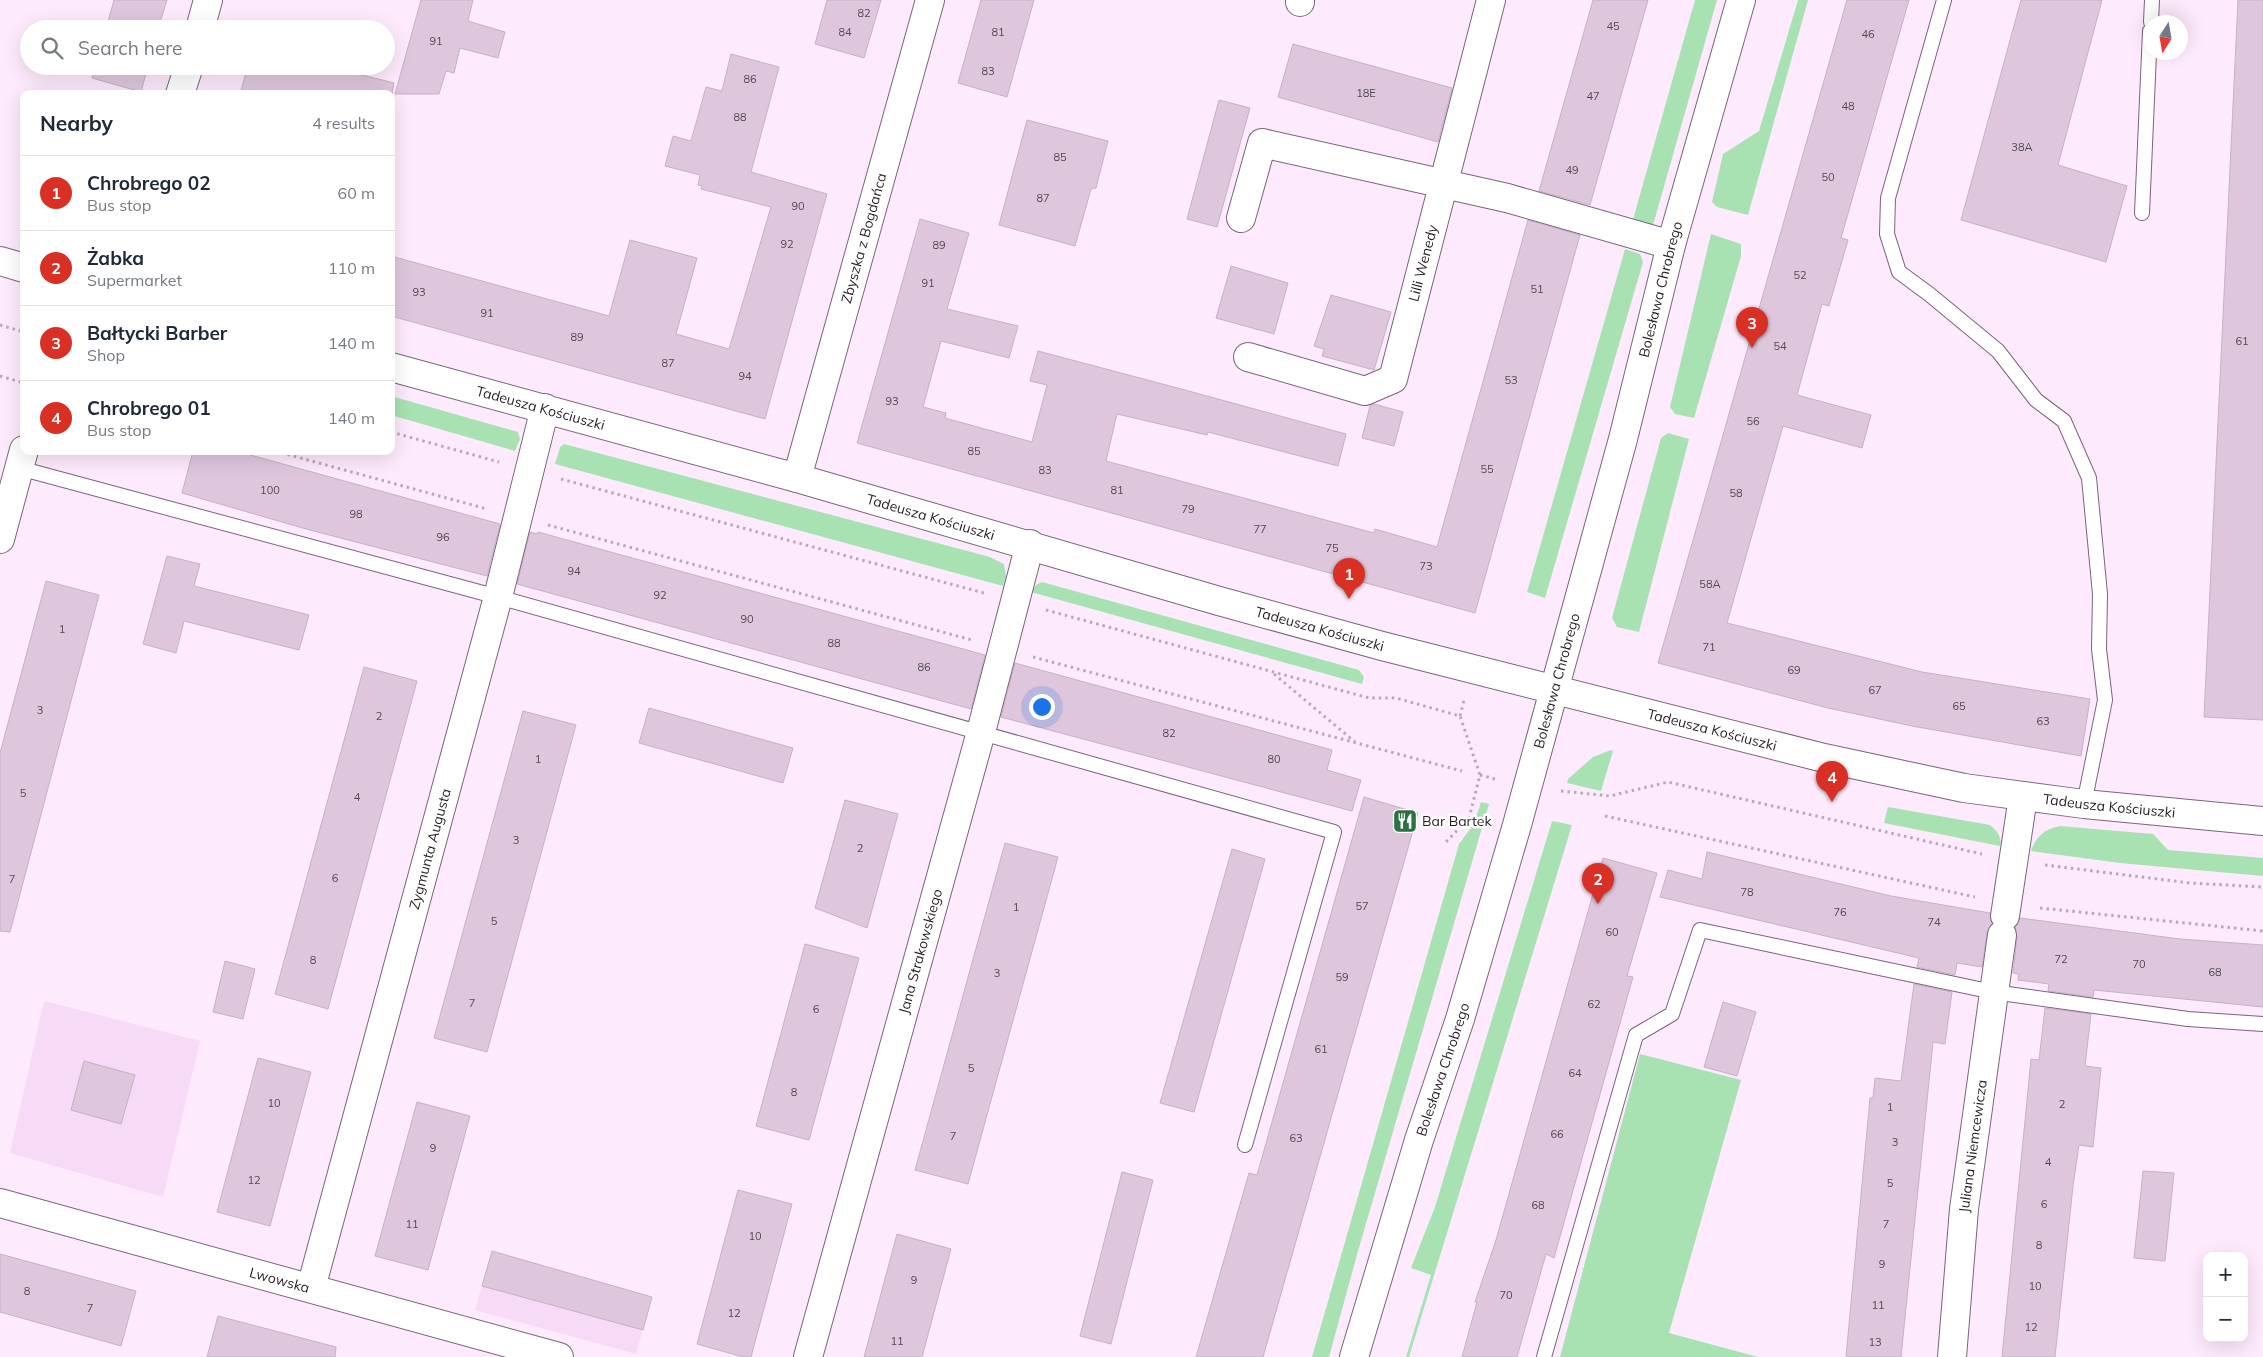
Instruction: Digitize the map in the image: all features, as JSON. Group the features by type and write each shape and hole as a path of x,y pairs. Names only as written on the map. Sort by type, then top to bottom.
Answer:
{"street":[{"path":"202,20 208,0"},
{"name":"Zbyszka z Bogdańca","path":"797,478 930,0"},
{"name":"Lilli Wenedy","path":"1248,357 1365,391 1393,379 1492,0"},
{"name":"Bolesława Chrobrego","path":"1354,1357 1419,1140 1460,1019 1517,825 1553,688 1628,422 1670,245 1741,0"},
{"path":"181,90 186,75"},
{"path":"1241,218 1262,143 1443,182 1507,198 1670,245"},
{"path":"0,261 20,267"},
{"name":"Tadeusza Kościuszki","path":"395,368 797,478 1030,544 1219,601 1408,653 1897,775 2024,797 2263,821"},
{"name":"Zygmunta Augusta","path":"311,1288 498,597 545,408"},
{"path":"0,539 21,459"},
{"name":"Jana Strakowskiego","path":"808,1357 981,732 1030,544"},
{"name":"Juliana Niemcewicza","path":"1952,1357 1964,1209 1993,992 2024,797"},
{"name":"Lwowska","path":"0,1203 559,1357"}],"lane":[{"path":"1944,0 1888,198 1887,234 1899,272 1930,294 1998,351 2036,400 2064,421 2089,478 2100,594 2099,649 2106,700 2084,804"},
{"path":"2151,15 2152,0"},
{"path":"2142,213 2149,60"},
{"path":"21,459 498,597 1334,832 1245,1145"},
{"path":"1544,1357 1636,1035 1672,1014 1700,930 1993,992 2188,1019 2263,1024"}],"path":[{"path":"0,326 20,331"},
{"path":"0,376 20,382"},
{"path":"395,433 1369,698 1396,698 1460,716 1480,775 1469,818 1446,842"},
{"path":"290,455 1002,649 1462,771"},
{"path":"1272,672 1357,744"},
{"path":"1480,775 1498,780"},
{"path":"1557,791 1610,796 1668,782 1686,788 2013,862 2190,883 2263,888"},
{"path":"1605,816 2005,918 2263,931"}],"shaded area":[{"path":"44,1001 200,1041 163,1197 10,1153"},
{"path":"492,1251 652,1297 636,1354 475,1310"}],"green space":[{"path":"1695,0 1717,0 1653,225 1632,223"},
{"path":"1798,0 1808,0 1748,215 1717,207 1712,202 1723,154 1759,131"},
{"path":"1711,234 1741,244 1741,256 1694,418 1675,414 1670,407"},
{"path":"1625,249 1640,254 1643,262 1545,598 1527,592"},
{"path":"395,397 518,432 520,439 515,451 395,416"},
{"path":"1668,433 1689,439 1639,632 1617,627 1612,618 1661,438"},
{"path":"564,444 990,557 1004,564 1006,577 1003,586 555,464 560,447"},
{"path":"1042,582 1359,670 1364,677 1362,684 1031,592 1036,585"},
{"path":"1611,750 1613,751 1601,791 1567,783 1568,779 1593,757"},
{"path":"1481,802 1489,804 1358,1251 1329,1357 1312,1357 1459,844 1474,824"},
{"path":"1888,807 1990,825 1998,834 2000,846 1884,823"},
{"path":"1552,821 1572,825 1409,1357 1406,1357 1431,1275 1411,1268 1435,1207"},
{"path":"2060,826 2153,834 2168,850 2263,858 2263,876 2120,863 2031,851 2042,834"},
{"path":"1640,1054 1741,1080 1669,1333 1758,1357 1560,1357"}],"building":[{"path":"114,0 167,0 161,20 108,20"},
{"path":"421,0 473,0 468,21 505,32 498,58 460,48 454,73 446,71 439,94 395,94"},
{"path":"827,0 881,0 864,58 815,44"},
{"path":"981,0 1034,0 1007,97 958,83"},
{"path":"1593,0 1648,0 1590,205 1539,191"},
{"path":"1847,0 1909,0 1841,238 1848,240 1829,306 1822,304 1797,395 1871,415 1862,448 1783,426 1727,623 1922,672 2090,699 2081,756 1912,726 1828,708 1658,663"},
{"path":"2021,0 2102,0 2058,165 2127,186 2106,262 1961,220"},
{"path":"2238,0 2263,0 2263,720 2204,717"},
{"path":"1293,44 1452,88 1438,142 1278,97"},
{"path":"731,54 779,67 751,172 827,194 765,419 395,317 395,257 609,316 630,240 697,258 676,334 729,349 771,207 701,189 702,186 698,185 700,175 665,166 673,136 691,141 706,87 722,91"},
{"path":"93,75 146,75 142,90 134,90 92,78"},
{"path":"245,75 362,75 394,83 393,90 241,90"},
{"path":"1219,100 1250,108 1217,227 1187,219"},
{"path":"1027,120 1108,141 1096,188 1091,189 1075,246 999,225"},
{"path":"920,219 969,233 947,309 1018,326 1009,358 941,341 923,407 946,413 945,418 1032,442 1047,385 1030,381 1038,351 1185,390 1346,434 1338,466 1208,432 1207,435 1117,414 1106,461 1374,533 1375,529 1437,547 1528,220 1580,235 1475,613 857,443"},
{"path":"1231,266 1288,283 1274,334 1216,318"},
{"path":"1331,295 1391,312 1374,370 1322,356 1324,349 1314,346"},
{"path":"1374,404 1403,412 1394,446 1362,438 1370,406"},
{"path":"192,455 250,455 500,524 487,576 306,529 182,493"},
{"path":"530,532 537,534 538,532 985,655 971,709 517,584"},
{"path":"167,556 200,564 194,586 309,615 299,650 184,621 176,653 143,644"},
{"path":"46,581 99,595 10,932 0,931 0,753"},
{"path":"1015,663 1332,750 1327,770 1361,780 1352,811 1001,717"},
{"path":"364,667 417,681 328,1009 275,994"},
{"path":"649,708 793,748 783,783 639,743"},
{"path":"523,711 576,725 487,1052 434,1038"},
{"path":"1364,797 1418,813 1263,1357 1196,1357 1249,1173 1257,1175"},
{"path":"845,800 898,814 867,928 815,908"},
{"path":"1005,843 1058,857 968,1184 915,1170"},
{"path":"1232,849 1265,859 1194,1112 1160,1103"},
{"path":"1707,852 1891,896 1990,913 1992,924 1987,933 1982,967 1957,963 1955,975 1917,967 1919,958 1660,897 1668,870 1702,879"},
{"path":"1603,858 1657,873 1627,976 1633,977 1554,1258 1546,1254 1517,1357 1462,1357 1477,1302 1475,1302 1496,1240"},
{"path":"2020,918 2180,939 2263,945 2263,1007 2094,990 2093,997 2048,991 2049,984 2018,980 2019,974 2013,973 2017,937 2015,927"},
{"path":"805,944 859,958 809,1140 756,1126"},
{"path":"225,961 255,969 243,1019 213,1012"},
{"path":"1914,984 1952,992 1945,1044 1933,1042 1901,1357 1846,1357 1870,1098 1873,1098 1875,1078 1901,1081"},
{"path":"1723,1002 1756,1012 1737,1076 1704,1067"},
{"path":"2045,1008 2091,1014 2085,1066 2101,1068 2093,1147 2079,1145 2055,1357 2002,1357 2031,1059 2039,1060"},
{"path":"258,1058 311,1072 270,1226 217,1212"},
{"path":"84,1061 135,1075 121,1124 71,1110"},
{"path":"417,1102 470,1116 428,1270 375,1256"},
{"path":"2143,1171 2174,1173 2165,1261 2134,1258"},
{"path":"1122,1172 1153,1180 1111,1344 1080,1336"},
{"path":"738,1190 792,1204 751,1357 743,1357 697,1344"},
{"path":"897,1234 951,1249 922,1357 864,1357"},
{"path":"492,1251 652,1297 643,1330 482,1286"},
{"path":"0,1254 136,1291 121,1346 0,1312"},
{"path":"218,1316 336,1347 335,1357 207,1357"}],"place":[{"name":"Bałtycki Barber","path":"1752,348"},
{"name":"Chrobrego 02","path":"1349,599"},
{"name":"Chrobrego 01","path":"1832,802"},
{"name":"Bar Bartek","path":"1405,821"},
{"name":"Żabka","path":"1598,904"}]}
